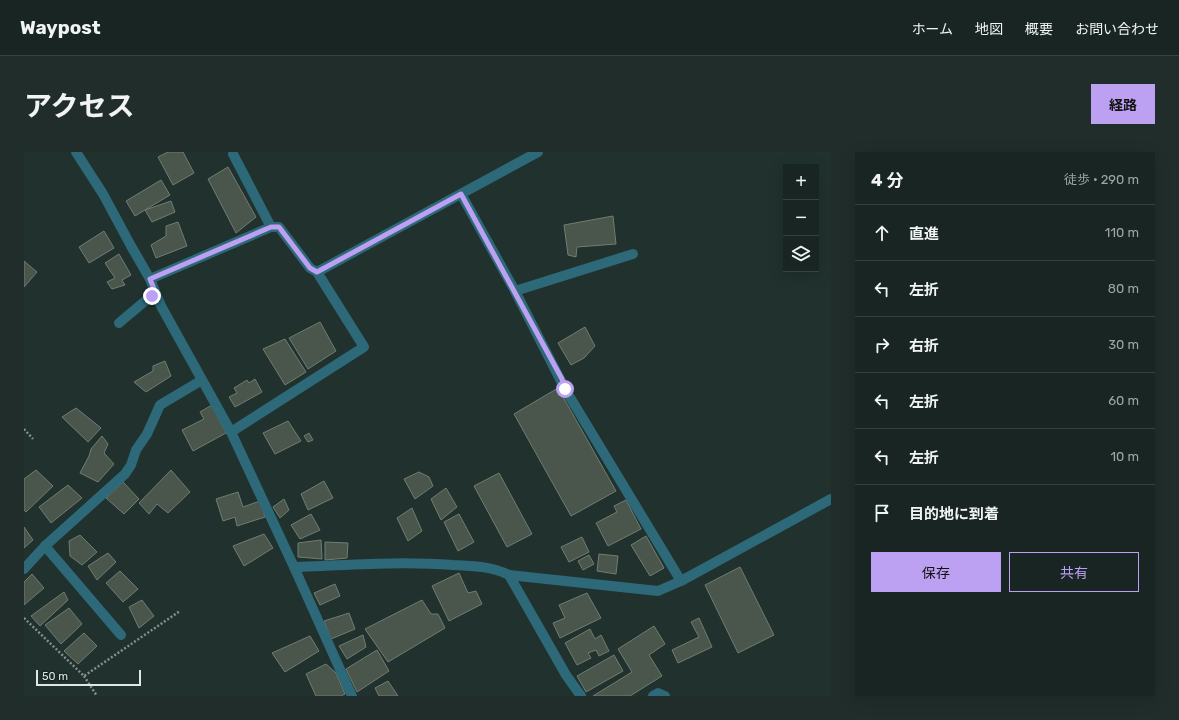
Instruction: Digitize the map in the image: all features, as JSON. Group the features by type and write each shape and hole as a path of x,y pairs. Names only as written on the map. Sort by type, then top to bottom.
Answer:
{"street":[{"path":"76,152 103,194 231,432 352,696"},
{"path":"317,272 538,152"},
{"path":"233,154 271,227"},
{"path":"461,194 565,389 681,581"},
{"path":"150,279 271,227 279,227 310,268 317,272 364,348 231,432"},
{"path":"514,291 633,254"},
{"path":"119,323 156,294"},
{"path":"24,569 45,546 125,474 131,465 136,450 147,434 160,405 202,380"},
{"path":"294,567 427,563 485,567 510,575 658,591 681,581 831,499"},
{"path":"45,546 122,635"},
{"path":"510,575 566,675 581,696"},
{"path":"653,696 658,693 665,696"}],"path":[{"path":"24,429 33,439"},
{"path":"84,676 180,611"},
{"path":"24,618 84,676 97,696"}],"building":[{"path":"168,152 183,152 194,173 173,185 158,157"},
{"path":"228,167 256,217 236,233 208,179"},
{"path":"161,180 170,195 135,216 126,201"},
{"path":"171,201 175,212 152,222 145,210"},
{"path":"613,216 616,244 577,247 576,257 568,255 564,225"},
{"path":"178,222 187,246 156,258 151,245 166,236 166,226"},
{"path":"104,231 114,248 89,263 79,247"},
{"path":"119,254 131,275 122,280 125,285 112,289 107,282 115,278 105,263"},
{"path":"24,261 37,272 24,287"},
{"path":"320,322 336,351 308,369 289,338"},
{"path":"585,327 595,346 584,358 571,365 558,343"},
{"path":"285,339 306,372 285,385 263,349"},
{"path":"165,361 171,376 146,392 134,382 153,371 153,366"},
{"path":"255,379 262,392 235,407 229,397 237,393 234,388 247,380 249,383"},
{"path":"558,388 616,491 571,516 514,414"},
{"path":"212,405 226,433 193,451 182,430 204,419 200,412"},
{"path":"76,408 101,428 88,442 62,417"},
{"path":"288,421 301,441 275,454 263,433"},
{"path":"309,433 313,440 308,442 304,436"},
{"path":"102,436 108,444 104,453 114,464 98,482 80,473 91,449"},
{"path":"36,470 53,486 26,512 24,510 24,479"},
{"path":"171,470 190,492 168,513 157,504 149,514 139,503"},
{"path":"419,472 429,477 433,486 415,499 404,479"},
{"path":"499,473 532,534 507,547 474,486"},
{"path":"324,481 333,498 308,510 301,494"},
{"path":"123,482 139,499 124,514 106,498"},
{"path":"68,485 82,498 51,523 39,507"},
{"path":"446,488 457,507 441,520 431,499"},
{"path":"238,492 243,507 260,501 265,517 237,526 235,517 223,521 216,499"},
{"path":"284,499 289,510 280,518 273,507"},
{"path":"626,500 641,529 608,546 596,523 617,512 614,506"},
{"path":"412,508 422,531 408,541 397,518"},
{"path":"311,514 320,530 300,539 291,525"},
{"path":"459,514 474,542 458,551 444,522"},
{"path":"24,527 33,540 24,548"},
{"path":"264,534 273,548 244,566 233,546"},
{"path":"80,535 97,552 82,565 70,556 69,541"},
{"path":"646,536 664,568 650,576 631,545"},
{"path":"582,537 589,552 569,562 561,547"},
{"path":"321,540 322,559 298,557 298,543"},
{"path":"325,542 348,543 347,558 325,560"},
{"path":"108,553 116,562 97,580 88,566"},
{"path":"599,554 618,556 616,574 597,571"},
{"path":"589,555 594,564 583,570 578,561"},
{"path":"740,567 774,635 738,653 705,585"},
{"path":"120,571 138,589 123,602 106,583"},
{"path":"459,573 468,593 476,591 482,604 449,621 432,586"},
{"path":"32,574 44,588 24,605 24,582"},
{"path":"335,584 340,596 320,605 314,593"},
{"path":"64,592 68,600 40,626 31,616"},
{"path":"587,593 601,618 560,638 553,623 565,618 559,605"},
{"path":"142,600 154,616 139,628 129,607"},
{"path":"422,600 431,614 438,614 445,628 388,662 365,629"},
{"path":"69,608 82,624 61,644 45,625"},
{"path":"349,613 355,629 331,639 324,621"},
{"path":"699,618 712,647 678,663 672,650 699,637 691,622"},
{"path":"654,626 665,644 649,655 662,676 630,696 593,696 632,672 618,649"},
{"path":"590,629 595,639 601,635 609,651 599,656 596,650 588,653 591,658 577,665 565,643"},
{"path":"84,633 97,646 78,664 64,651"},
{"path":"363,635 366,647 347,659 339,646"},
{"path":"310,636 319,651 285,672 272,653"},
{"path":"377,650 389,671 357,692 346,669"},
{"path":"614,655 623,671 586,692 577,676"},
{"path":"326,664 336,673 345,694 341,696 316,696 306,674"},
{"path":"388,681 398,696 379,696 375,688"}],"route":[{"path":"152,296 156,294 150,279 271,227 279,227 310,268 317,272 461,194 562,379 565,389"}]}
